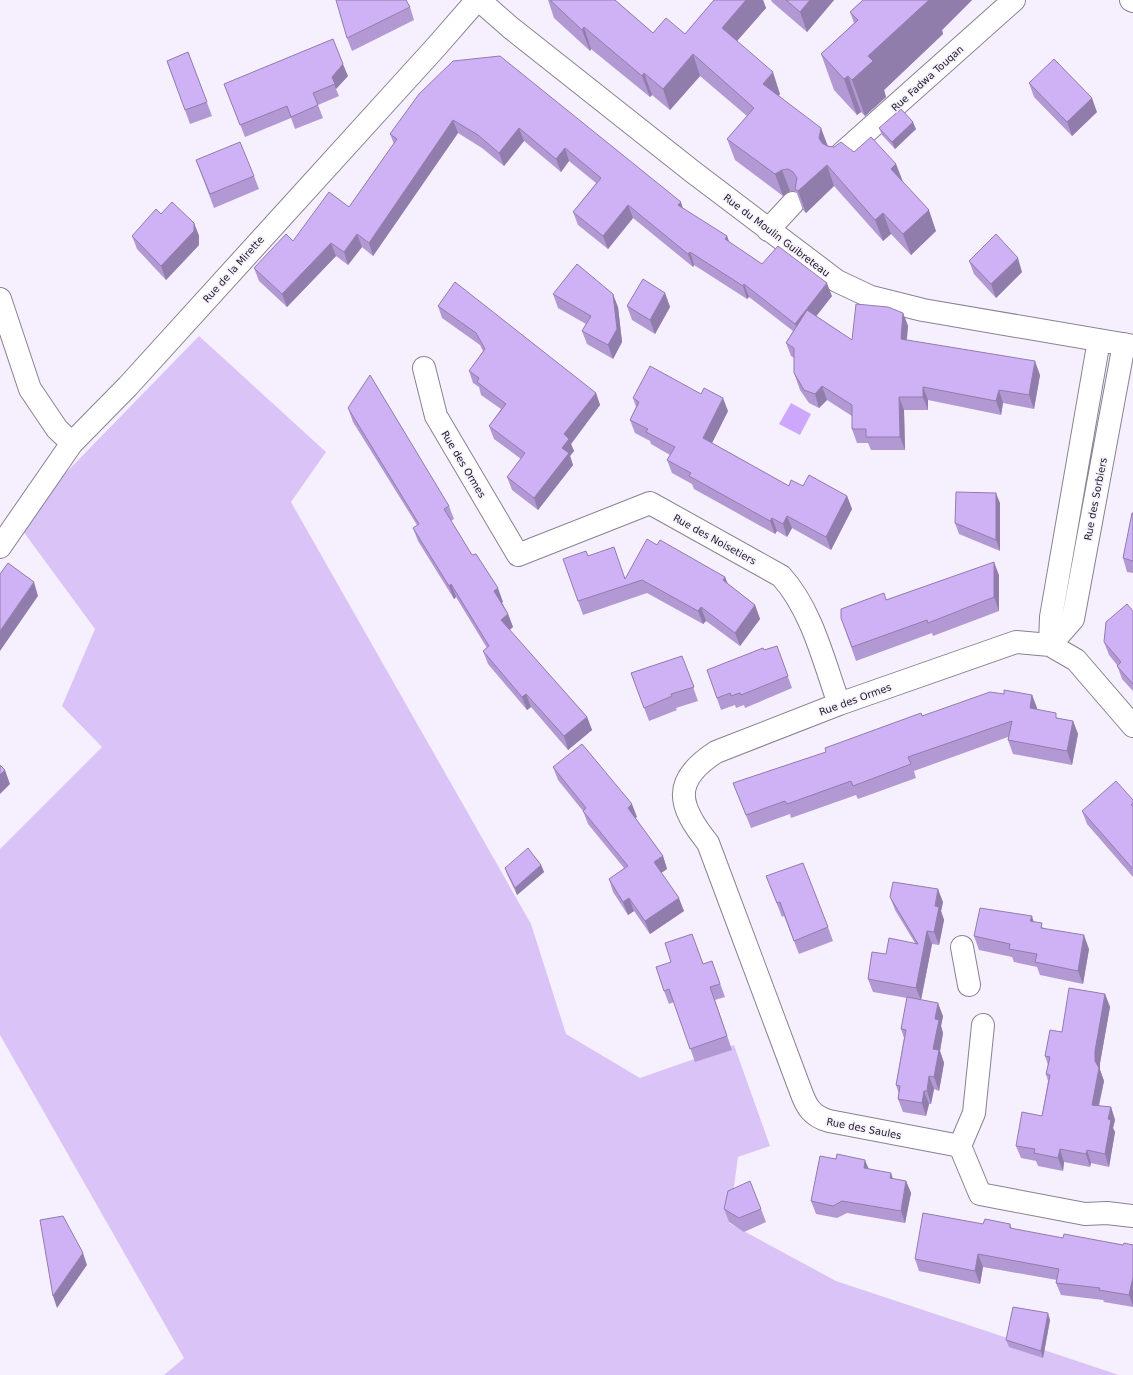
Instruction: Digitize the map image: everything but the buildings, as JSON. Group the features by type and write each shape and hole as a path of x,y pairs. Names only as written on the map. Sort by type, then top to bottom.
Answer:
{"street":[{"name":"Rue du Moulin Guibreteau","path":"478,0 517,33 768,230 837,281 871,298 923,310 1129,345"},
{"name":"Rue de la Mirette","path":"0,547 72,443 133,380 478,0"},
{"name":"Rue Fadwa Touqan","path":"839,156 1014,0"},
{"path":"768,230 793,203"},
{"path":"0,299 30,389 57,429 72,443"},
{"path":"1099,340 1051,617 1050,645 1076,660 1133,726"},
{"name":"Rue des Sorbiers","path":"1050,645 1073,619 1129,345"},
{"name":"Rue des Ormes","path":"424,368 436,416 518,555"},
{"name":"Rue des Noisetiers","path":"518,555 650,503 781,576 791,587 803,607 839,704"},
{"name":"Rue des Ormes","path":"683,796 690,774 702,762 716,752 839,704 1016,642 1050,645"},
{"name":"Rue des Saules","path":"683,796 689,817 708,843 800,1089 811,1113 820,1119 829,1121 960,1146"},
{"path":"962,947 969,985"},
{"path":"983,1025 974,1113 960,1146 980,1194 1085,1214 1107,1213 1133,1216"}],"shaded area":[{"path":"199,336 326,452 291,502 531,924 566,1034 640,1078 734,1045 770,1146 738,1157 729,1223 836,1281 1119,1375 164,1375 184,1358 0,1035 0,849 102,747 62,706 95,629 17,523"},
{"path":"791,403 811,414 800,435 779,424"}]}
